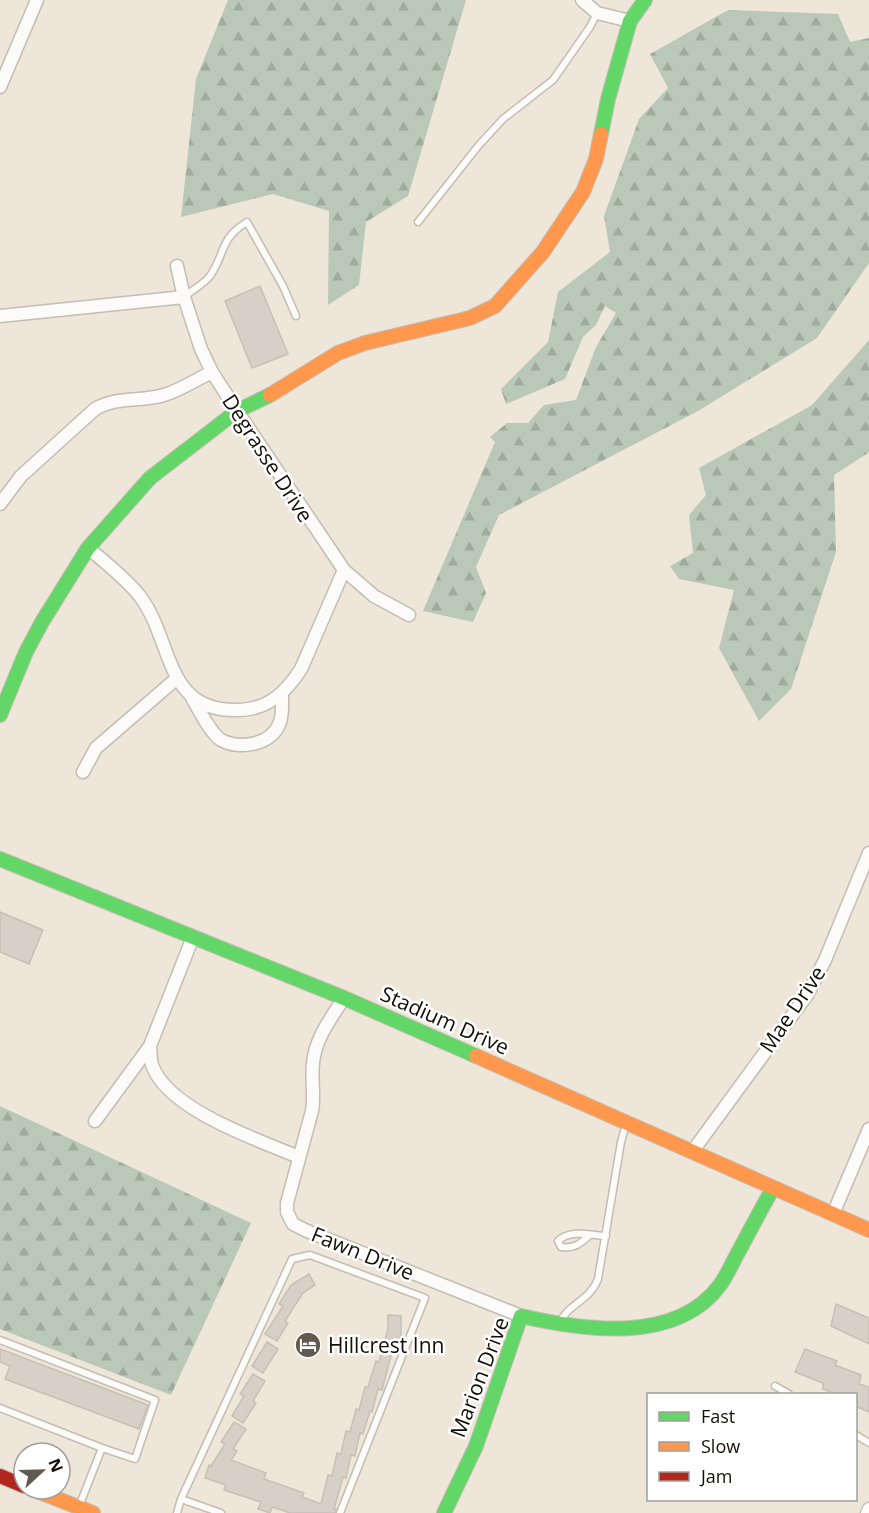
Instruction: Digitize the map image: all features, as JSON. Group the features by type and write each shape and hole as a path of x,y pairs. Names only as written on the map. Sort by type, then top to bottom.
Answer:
{"street":[{"path":"0,87 37,0"},
{"path":"582,0 597,13 630,21"},
{"path":"0,715 26,652 88,548 150,478 237,411 270,395 338,353 403,334 447,326 495,306 543,252 583,192 596,159 608,99 630,21 645,0"},
{"name":"Degrasse Drive","path":"177,266 184,297 201,349 212,372 237,411 344,570 374,596 409,615"},
{"path":"0,316 184,297"},
{"path":"0,504 21,476 95,409 116,400 150,398 167,394 212,372"},
{"path":"88,548 139,595 153,618 176,679 191,696 207,724 219,739 238,746 254,744 274,733 280,723 282,694"},
{"path":"191,696 205,705 223,710 245,710 282,694 301,669 344,570"},
{"path":"83,772 96,748 176,679"},
{"name":"Mae Drive","path":"692,1152 810,989 825,960 869,854"},
{"name":"Stadium Drive","path":"0,859 344,998 869,1230"},
{"path":"95,1120 150,1046 193,937"},
{"name":"Fawn Drive","path":"344,998 318,1041 313,1063 312,1111 286,1203 287,1212 293,1224 330,1241 521,1316"},
{"path":"150,1046 152,1065 171,1093 216,1122 299,1157"},
{"path":"833,1214 869,1129"},
{"name":"Marion Drive","path":"444,1513 476,1446 521,1316 560,1324 635,1328 665,1323 687,1312 719,1286 773,1188"},
{"path":"58,1501 78,1510 93,1513"},
{"path":"867,1513 869,1509"}],"lane":[{"path":"418,222 479,145 503,119 553,80 585,35 597,13"},
{"path":"184,297 209,278 228,237 247,222 283,285 296,316"},
{"path":"560,1324 562,1317 595,1289 621,1142 627,1123"},
{"path":"590,1235 606,1236"},
{"path":"177,1513 181,1499 292,1259 310,1256 425,1298 340,1513"},
{"path":"0,1340 155,1400 135,1459 0,1408"},
{"path":"776,1386 786,1393"},
{"path":"78,1510 102,1448"},
{"path":"181,1499 221,1513"}],"green space":[{"path":"228,0 466,0 408,196 366,222 359,285 328,305 329,211 273,194 181,217 196,79"},
{"path":"728,10 838,14 850,42 869,38 869,263 817,338 698,411 499,515 476,567 486,593 473,622 423,611 495,442 490,437 507,423 528,423 544,405 576,400 596,347 616,313 605,306 596,325 583,337 565,379 506,404 501,389 548,342 558,292 610,252 604,216 639,119 668,88 650,54"},
{"path":"869,340 869,451 834,475 836,552 791,689 759,721 719,648 734,590 679,579 670,566 693,553 689,515 706,495 699,468 812,405"},
{"path":"0,1106 251,1223 171,1395 0,1329"}],"building":[{"path":"260,286 288,354 252,368 225,301"},
{"path":"0,912 43,930 29,964 0,952"},
{"path":"309,1274 315,1285 303,1293 285,1321 288,1323 277,1341 265,1334 283,1306 279,1304 291,1285"},
{"path":"836,1304 869,1318 869,1344 831,1326"},
{"path":"388,1315 401,1316 401,1335 396,1353 392,1352 382,1390 378,1389 363,1434 360,1433 355,1456 351,1455 346,1478 343,1477 334,1509 336,1509 335,1513 290,1513 272,1507 270,1513 258,1509 261,1502 224,1490 226,1485 205,1478 209,1465 211,1466 225,1444 221,1442 234,1422 246,1429 233,1449 237,1451 231,1460 266,1473 264,1479 304,1493 302,1497 321,1504 328,1475 332,1476 337,1453 341,1454 346,1431 350,1432 365,1387 368,1387 376,1361 379,1362 388,1328"},
{"path":"267,1342 278,1349 263,1373 252,1366"},
{"path":"0,1349 148,1405 139,1429 5,1379 10,1366 0,1362"},
{"path":"805,1349 837,1361 835,1365 861,1375 859,1384 869,1387 869,1412 857,1407 857,1393 833,1393 823,1389 823,1383 795,1372"},
{"path":"253,1374 265,1381 253,1401 256,1403 243,1423 232,1416 244,1396 240,1394"}],"traffic: fast":[{"path":"601,134 608,99 630,21 645,0"},
{"path":"0,715 26,652 88,548 150,478 237,411 270,395"},
{"path":"0,859 344,998 476,1056"},
{"path":"444,1513 476,1446 521,1316 572,1326 599,1328 654,1325 679,1317 701,1304 720,1285 773,1188"}],"traffic: slow":[{"path":"270,395 338,353 365,343 470,318 495,306 543,252 583,192 596,159 601,134"},
{"path":"476,1056 869,1230"},
{"path":"62,1501 93,1513"}],"traffic: jam":[{"path":"0,1476 12,1481"}],"place":[{"name":"Hillcrest Inn","path":"308,1345"}]}
